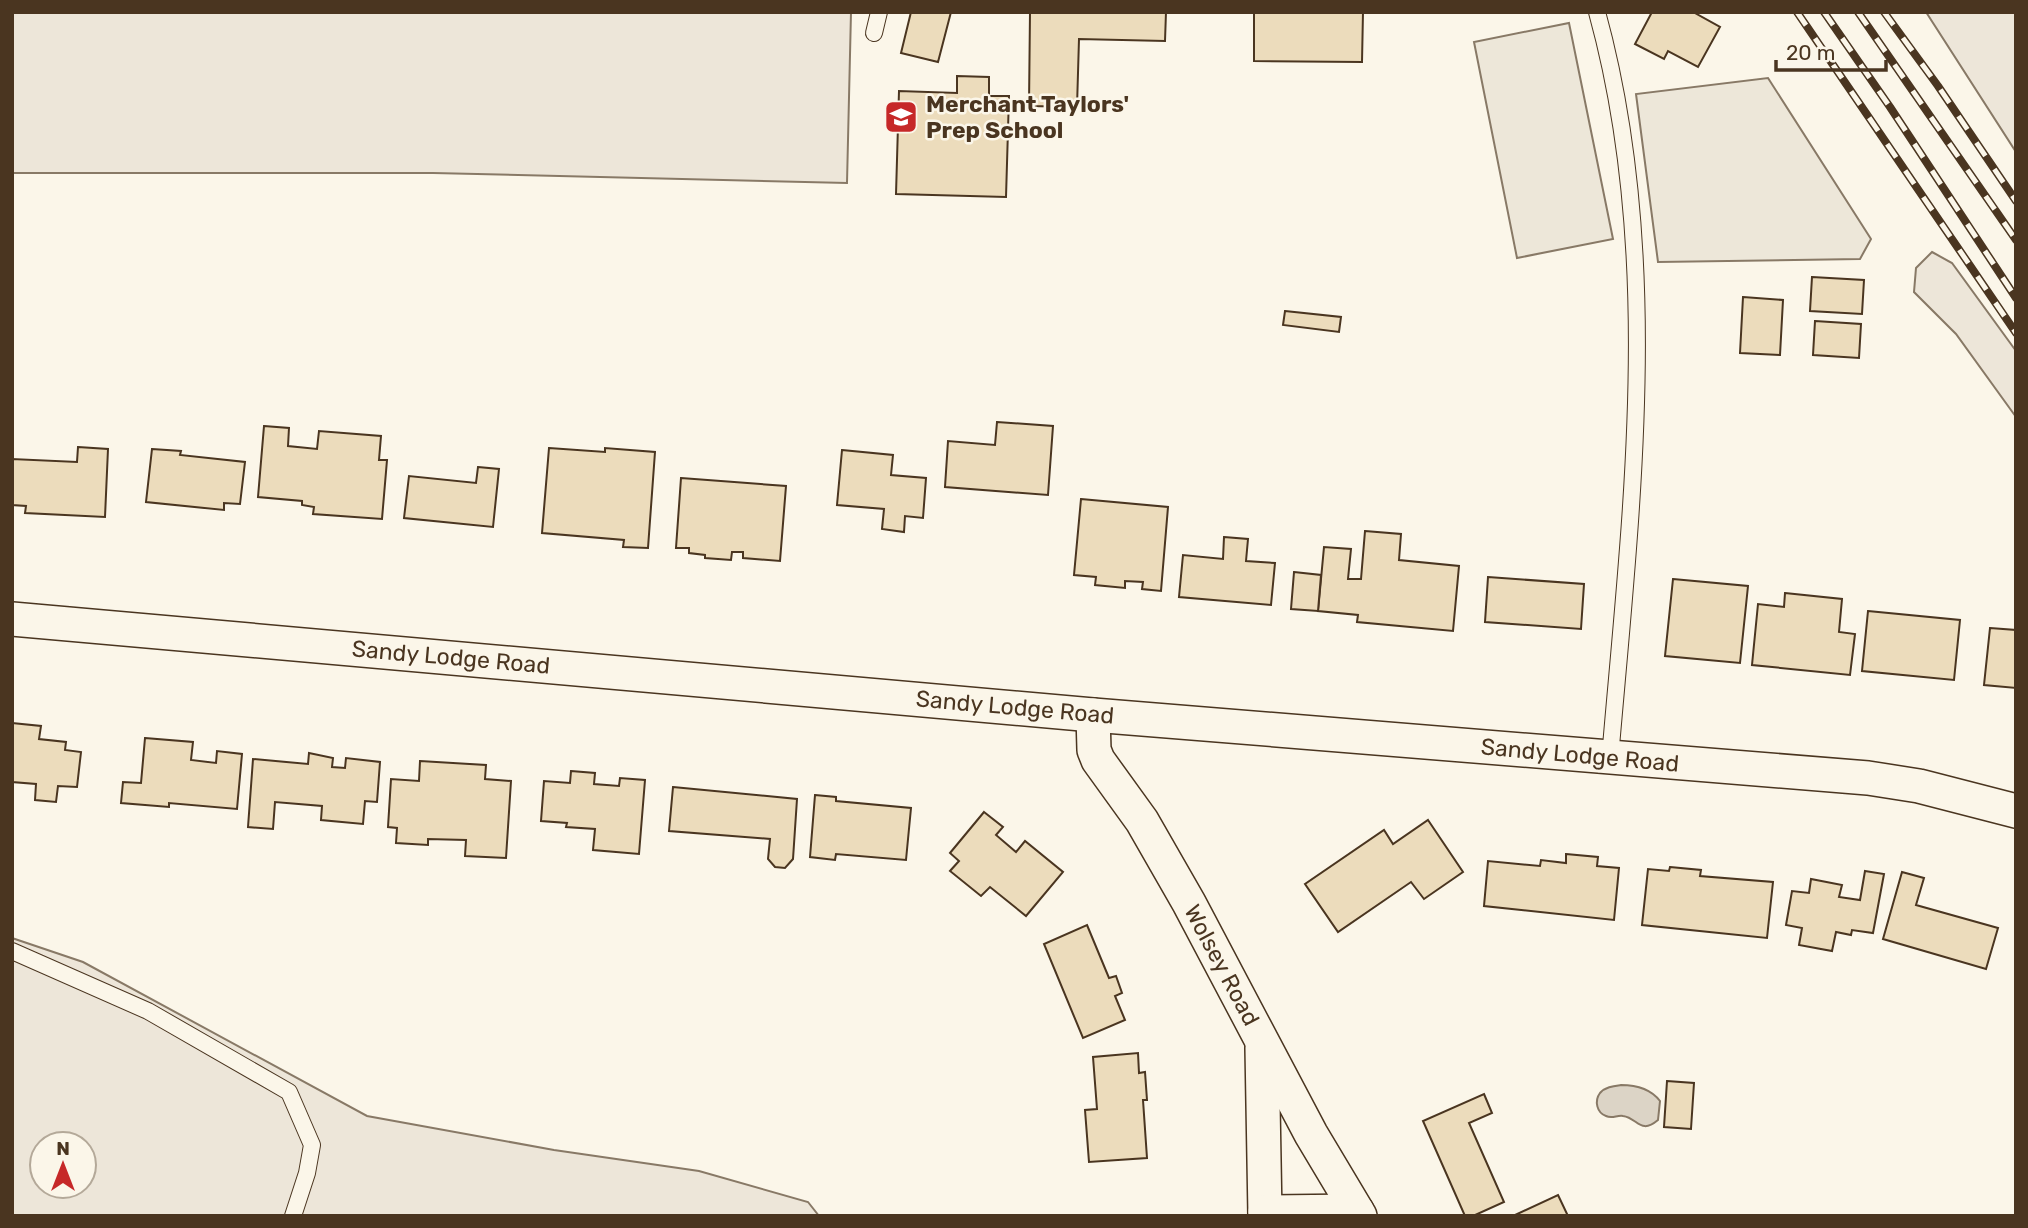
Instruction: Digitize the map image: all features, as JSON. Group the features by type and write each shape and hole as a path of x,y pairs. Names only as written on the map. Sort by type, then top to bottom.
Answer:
{"street":[{"name":"Sandy Lodge Road","path":"12,619 1093,715 1868,778 1919,786 2016,811"},
{"name":"Wolsey Road","path":"1093,715 1094,750 1098,760 1142,821 1189,903 1311,1134 1359,1213"},
{"path":"1262,1039 1265,1214 1359,1213"}],"lane":[{"path":"874,33 879,12"},
{"path":"1597,12 1607,46 1624,142 1638,287 1635,464 1611,758"},
{"path":"12,951 148,1011 289,1092 312,1145 307,1173 292,1216"}],"shaded area":[{"path":"12,12 851,12 847,183 433,173 12,173"},
{"path":"1926,12 2015,12 2016,152"},
{"path":"1569,23 1613,239 1517,258 1474,42"},
{"path":"1768,78 1871,239 1860,259 1658,262 1636,94"},
{"path":"1932,252 1952,263 2016,351 2016,417 1956,334 1914,292 1916,268"},
{"path":"12,938 83,962 367,1116 554,1150 699,1171 808,1202 819,1216 12,1216"},
{"path":"1621,1085 1642,1088 1652,1093 1660,1101 1658,1120 1643,1126 1628,1117 1608,1117 1600,1112 1597,1103 1600,1093 1607,1088"}],"building":[{"path":"911,12 951,12 938,62 901,53"},
{"path":"1030,12 1166,12 1165,41 1079,39 1077,107 1029,106"},
{"path":"1254,12 1363,12 1362,62 1254,61"},
{"path":"1652,12 1693,12 1720,27 1698,67 1668,51 1664,59 1635,44"},
{"path":"957,76 989,77 989,96 1009,96 1006,197 896,194 899,91 957,93"},
{"path":"1812,277 1864,280 1862,314 1810,311"},
{"path":"1743,297 1783,300 1780,355 1740,353"},
{"path":"1285,311 1341,317 1339,332 1283,325"},
{"path":"1815,321 1861,324 1859,358 1813,355"},
{"path":"997,422 1053,426 1048,495 945,487 948,441 995,445"},
{"path":"264,426 289,428 288,446 317,449 319,431 381,436 379,460 387,460 382,519 313,514 314,507 302,505 302,501 258,497"},
{"path":"78,447 108,449 105,517 25,513 26,506 12,505 12,459 77,462"},
{"path":"549,448 605,452 605,448 655,452 648,548 623,547 624,540 542,533"},
{"path":"152,449 245,462 240,504 224,503 224,510 146,502"},
{"path":"842,450 893,455 891,475 926,478 923,518 905,516 904,532 882,529 884,509 837,505"},
{"path":"478,467 499,469 493,527 404,518 409,476 476,483"},
{"path":"681,478 786,486 780,561 743,558 743,552 732,552 731,560 705,558 705,555 689,553 689,548 676,548"},
{"path":"1081,499 1168,507 1161,591 1142,589 1143,582 1125,581 1125,588 1095,585 1096,577 1074,575"},
{"path":"1365,531 1401,534 1399,560 1459,566 1453,631 1357,622 1358,615 1318,611 1324,547 1351,549 1348,579 1361,579"},
{"path":"1224,537 1248,539 1246,561 1275,563 1271,605 1179,597 1183,555 1223,559"},
{"path":"1294,572 1321,575 1318,611 1291,609"},
{"path":"1488,577 1584,584 1581,629 1485,622"},
{"path":"1673,579 1748,586 1740,663 1665,656"},
{"path":"1785,593 1842,599 1839,632 1855,634 1850,675 1752,665 1758,604 1784,607"},
{"path":"1868,611 1960,620 1954,680 1862,671"},
{"path":"1990,628 2016,630 2016,688 1984,685"},
{"path":"12,723 41,726 39,739 66,742 65,750 81,752 77,787 58,786 56,802 35,800 36,784 12,782"},
{"path":"145,738 193,742 191,760 216,763 217,751 242,754 237,809 169,803 169,807 121,803 123,782 141,783"},
{"path":"309,753 333,758 332,767 345,768 346,758 380,762 377,802 365,801 363,824 321,820 322,806 275,802 273,829 248,827 253,759 308,764"},
{"path":"420,761 486,765 485,779 511,781 506,858 465,856 466,840 428,839 428,845 396,843 397,828 388,827 391,779 419,781"},
{"path":"571,771 595,773 594,784 619,786 620,778 645,780 639,854 593,850 595,829 566,827 567,823 541,821 544,781 570,783"},
{"path":"673,787 797,799 793,859 785,868 775,867 768,859 770,839 669,831"},
{"path":"815,795 836,797 836,801 911,808 906,860 836,854 835,860 810,857"},
{"path":"984,812 1003,827 996,835 1016,852 1025,841 1063,872 1026,916 990,887 981,896 950,871 959,861 950,853"},
{"path":"1428,820 1463,872 1424,899 1411,882 1338,932 1305,884 1384,830 1393,844"},
{"path":"1566,854 1598,857 1597,866 1619,868 1614,920 1484,906 1488,861 1540,866 1541,860 1566,863"},
{"path":"1670,867 1701,870 1700,876 1773,882 1767,938 1642,925 1648,869 1669,871"},
{"path":"1865,871 1884,874 1873,933 1852,930 1851,935 1836,932 1832,951 1799,945 1802,928 1786,925 1792,891 1809,893 1811,879 1842,885 1839,897 1860,900"},
{"path":"1902,872 1924,878 1916,905 1998,928 1986,969 1883,939"},
{"path":"1087,925 1109,978 1116,976 1122,993 1115,996 1125,1020 1083,1038 1044,944"},
{"path":"1138,1053 1139,1073 1145,1072 1147,1100 1143,1100 1147,1158 1089,1162 1085,1110 1097,1109 1093,1057"},
{"path":"1667,1081 1694,1083 1691,1129 1664,1127"},
{"path":"1484,1094 1492,1113 1469,1123 1504,1202 1473,1216 1465,1216 1423,1121"},
{"path":"1558,1195 1568,1216 1513,1216"}],"railway":[{"path":"1797,12 2016,333"},
{"path":"1824,12 2016,298"},
{"path":"1858,12 2016,240"},
{"path":"1884,12 2016,201"}],"place":[{"name":"Merchant Taylors' Prep School","path":"901,117"}]}
